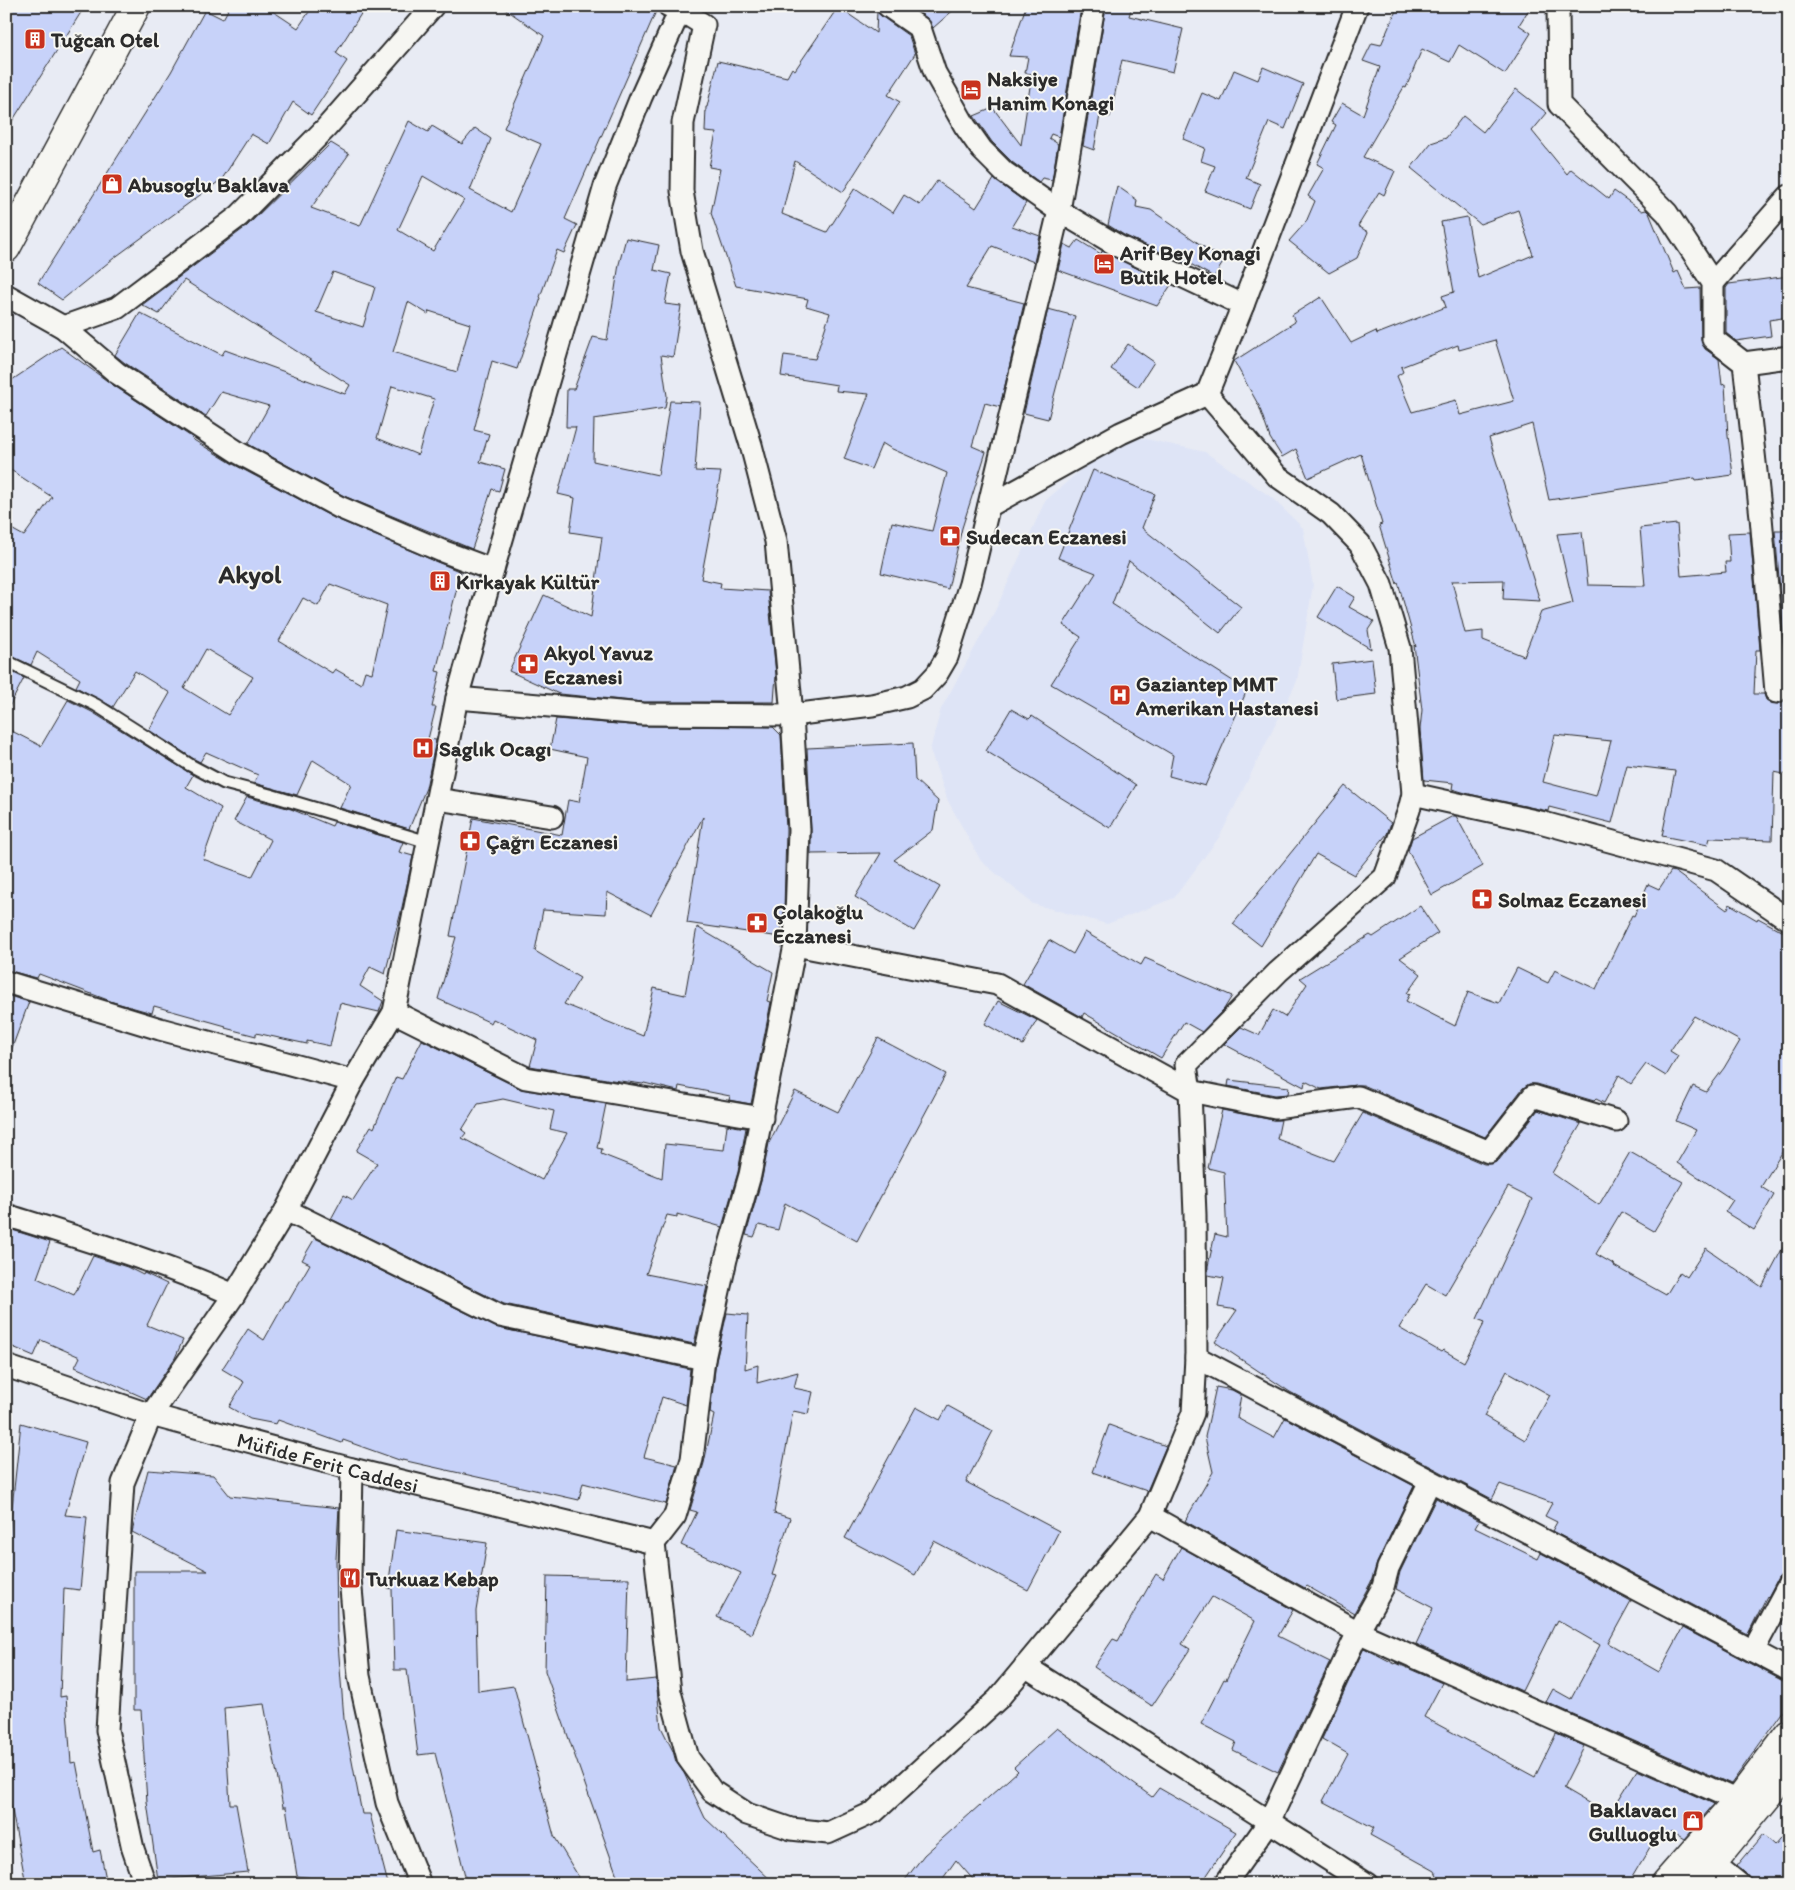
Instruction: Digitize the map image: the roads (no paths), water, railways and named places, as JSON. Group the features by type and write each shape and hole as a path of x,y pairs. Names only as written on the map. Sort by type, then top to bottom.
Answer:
{"main road":[{"path":"6,248 136,6"},
{"path":"1665,1884 1738,1801 1789,1734"},
{"path":"1695,1884 1789,1770"}],"street":[{"path":"63,327 117,308 239,216 326,128 433,6"},
{"path":"888,6 920,28 935,73 965,126 982,150 1004,172 1059,211 1118,246 1243,305"},
{"path":"457,698 642,714 792,715 872,705 907,696 923,689 938,674 947,657 970,584 1059,211 1094,6"},
{"path":"989,506 1120,432 1207,394 1358,6"},
{"path":"1558,6 1559,104 1667,213 1713,283 1713,339 1744,363 1789,357"},
{"path":"145,1884 133,1849 107,1730 123,1483 151,1415 234,1294 286,1210 353,1081 394,1012 457,698 493,570 605,186 677,8 704,25 682,123 682,191 692,251 751,445 776,540 792,715 798,830 795,945 762,1118 750,1175 726,1259 704,1359 692,1459 675,1516 654,1542 670,1692 688,1758 712,1791 747,1814 791,1829 828,1832 874,1812 998,1699 1150,1516 1193,1412 1196,1357 1195,1215 1190,1091 1186,1065 1278,972 1385,877 1409,810 1413,794 1400,648 1381,584 1360,544 1331,514 1277,476 1207,394"},
{"path":"1713,283 1789,196"},
{"path":"6,295 63,327 130,382 239,453 340,506 442,551 493,570"},
{"path":"1744,363 1761,517 1776,692"},
{"path":"1413,794 1540,822 1716,870 1789,920"},
{"path":"437,799 552,818"},
{"path":"795,945 997,984 1190,1091 1275,1108 1358,1097 1489,1152 1533,1096 1616,1121"},
{"path":"6,982 160,1029 353,1081"},
{"path":"394,1012 526,1078 762,1118"},
{"path":"286,1210 500,1316 704,1359"},
{"path":"6,1215 107,1247 198,1279 234,1294"},
{"path":"1196,1357 1789,1670"},
{"name":"Müfide Ferit Caddesi","path":"6,1366 151,1415 352,1469 654,1542"},
{"path":"352,1469 350,1578 359,1676 387,1803 420,1884"},
{"path":"1225,1884 1269,1822 1358,1632 1383,1587 1388,1568 1430,1481"},
{"path":"1150,1516 1358,1632 1738,1801"},
{"path":"1753,1651 1789,1584"},
{"path":"1025,1666 1367,1884"},
{"path":"1713,1862 1739,1884"}],"lane":[{"path":"6,661 96,705 190,765 224,783 428,842"}],"place":[{"name":"Tuğcan Otel","path":"35,39"},
{"name":"Naksiye Hanim Konagi","path":"971,90"},
{"name":"Abusoglu Baklava","path":"112,184"},
{"name":"Arif Bey Konagi Butik Hotel","path":"1104,264"},
{"name":"Sudecan Eczanesi","path":"950,536"},
{"name":"Kırkayak Kültür","path":"440,581"},
{"name":"Akyol Yavuz Eczanesi","path":"528,664"},
{"name":"Gaziantep MMT Amerikan Hastanesi","path":"1120,695"},
{"name":"Saglık Ocagı","path":"423,748"},
{"name":"Çağrı Eczanesi","path":"470,841"},
{"name":"Solmaz Eczanesi","path":"1482,899"},
{"name":"Çolakoğlu Eczanesi","path":"757,923"},
{"name":"Turkuaz Kebap","path":"350,1578"},
{"name":"Baklavacı Gulluoglu","path":"1693,1821"}],"district":[{"name":"Akyol","path":"250,574"}]}
